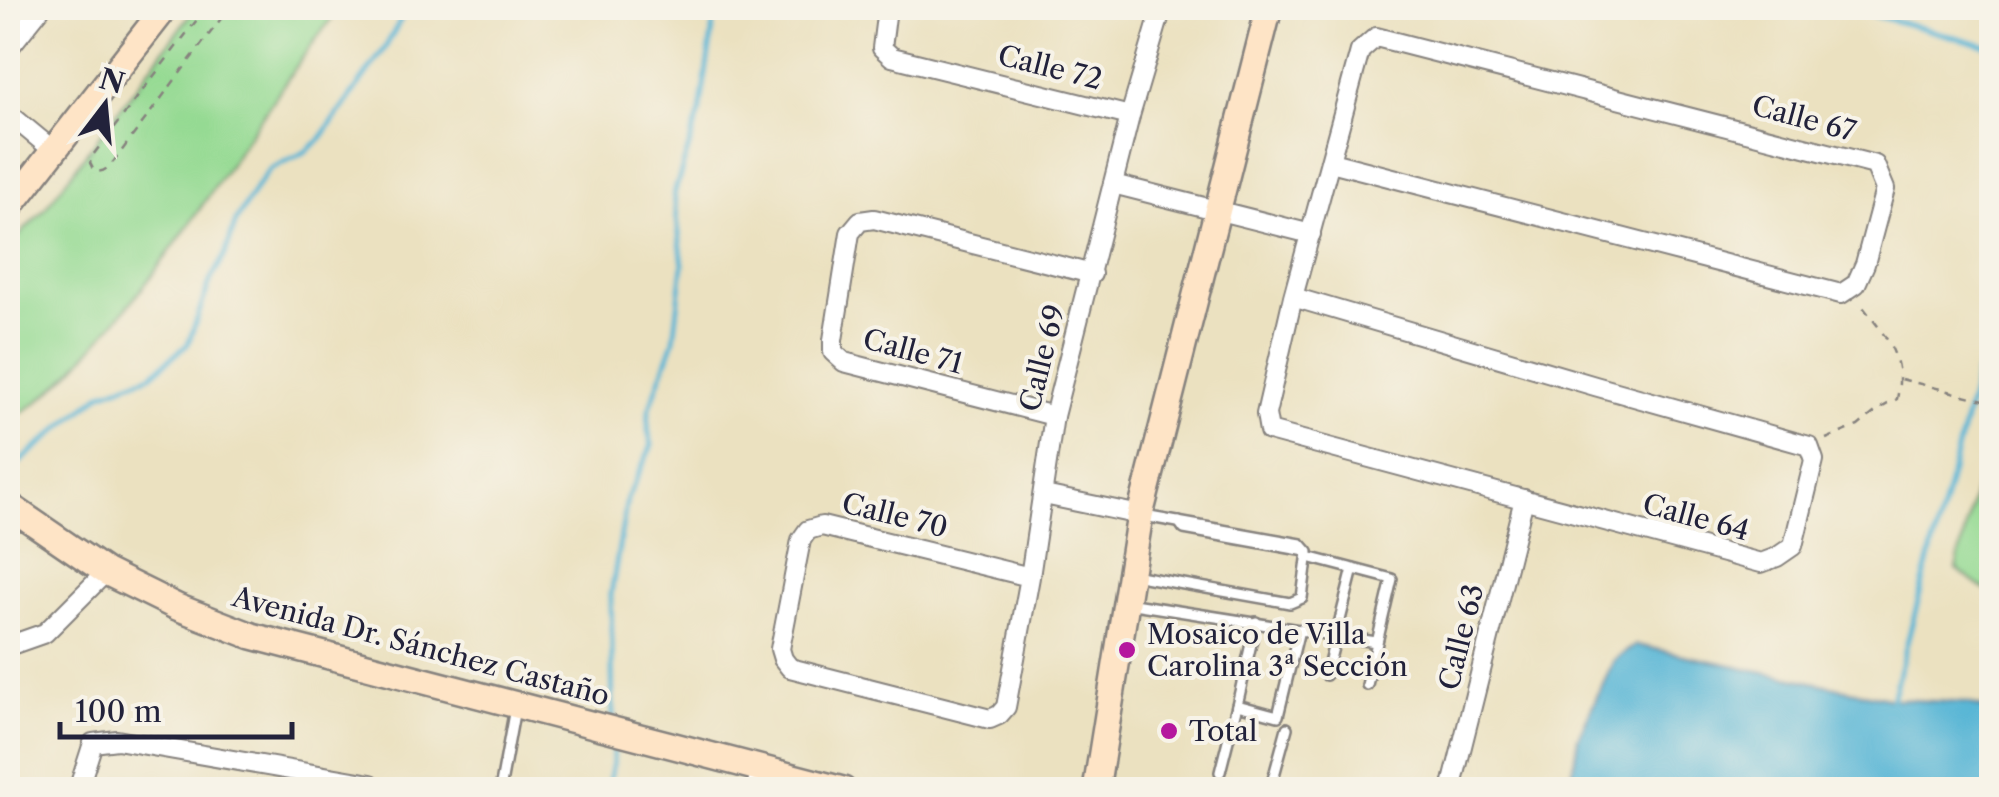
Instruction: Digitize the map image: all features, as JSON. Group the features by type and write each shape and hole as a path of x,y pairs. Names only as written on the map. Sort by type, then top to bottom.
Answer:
{"street":[{"path":"8,50 41,8"},
{"path":"8,209 165,8"},
{"name":"Calle 72","path":"887,8 882,48 892,57 1130,116"},
{"path":"1096,790 1140,515 1268,8"},
{"name":"Calle 69","path":"999,715 1006,706 1030,576 1054,416 1130,116 1161,13"},
{"name":"Calle 67","path":"1331,162 1360,51 1381,38 1875,165 1885,189 1865,264 1850,288"},
{"path":"8,113 54,152"},
{"path":"1331,162 1823,290 1842,294 1850,288"},
{"name":"Calle 64","path":"1331,162 1293,297 1266,414 1269,431 1761,563 1793,546 1814,460 1809,446"},
{"path":"1112,184 1310,234"},
{"name":"Calle 71","path":"1054,416 844,362 833,352 832,340 850,233 860,221 874,218 1092,274"},
{"path":"1293,297 1809,446"},
{"path":"1044,495 1140,515"},
{"name":"Calle 63","path":"1450,790 1524,498"},
{"name":"Avenida Dr. Sánchez Castaño","path":"8,505 106,572 177,608 252,636 635,734 758,779 843,790"},
{"name":"Calle 70","path":"999,715 990,719 790,668 780,649 801,540 808,530 822,526 1030,576"},
{"path":"8,646 45,633 106,572"},
{"path":"78,790 93,743 117,740 372,784 377,790"}],"lane":[{"path":"1140,515 1301,544 1308,554 1392,579 1366,685"},
{"path":"1130,575 1290,602 1302,598 1308,554"},
{"path":"1326,675 1352,569"},
{"path":"1126,602 1376,642"},
{"path":"1220,772 1256,622"},
{"path":"1236,705 1278,716 1299,630"},
{"path":"500,790 515,704"},
{"path":"1270,790 1286,728"}],"path":[{"path":"206,8 93,155 90,163 94,171 106,170 114,161 229,8"},
{"path":"1809,446 1858,426 1897,399 1901,379 1892,345 1850,288"},
{"path":"1901,379 1992,402"}],"green space":[{"path":"195,8 340,8 148,281 61,381 8,421 8,247 44,210"},
{"path":"1991,424 1991,594 1956,569"}],"water":[{"path":"1636,645 1892,699 1968,703 1991,711 1991,789 1570,789 1578,738 1614,660"}],"waterway":[{"path":"8,472 102,393 151,375 188,344 236,221 255,189 270,169 319,141 385,48 407,8"},
{"path":"613,722 611,594 627,499 652,445 649,410 674,340 683,265 674,194 700,112 716,8"},
{"path":"1847,8 1992,47"},
{"path":"1892,699 1992,314"},
{"path":"607,790 613,738"}],"place":[{"name":"Mosaico de Villa Carolina 3ª Sección","path":"1127,650"},
{"name":"Total","path":"1169,731"}]}
